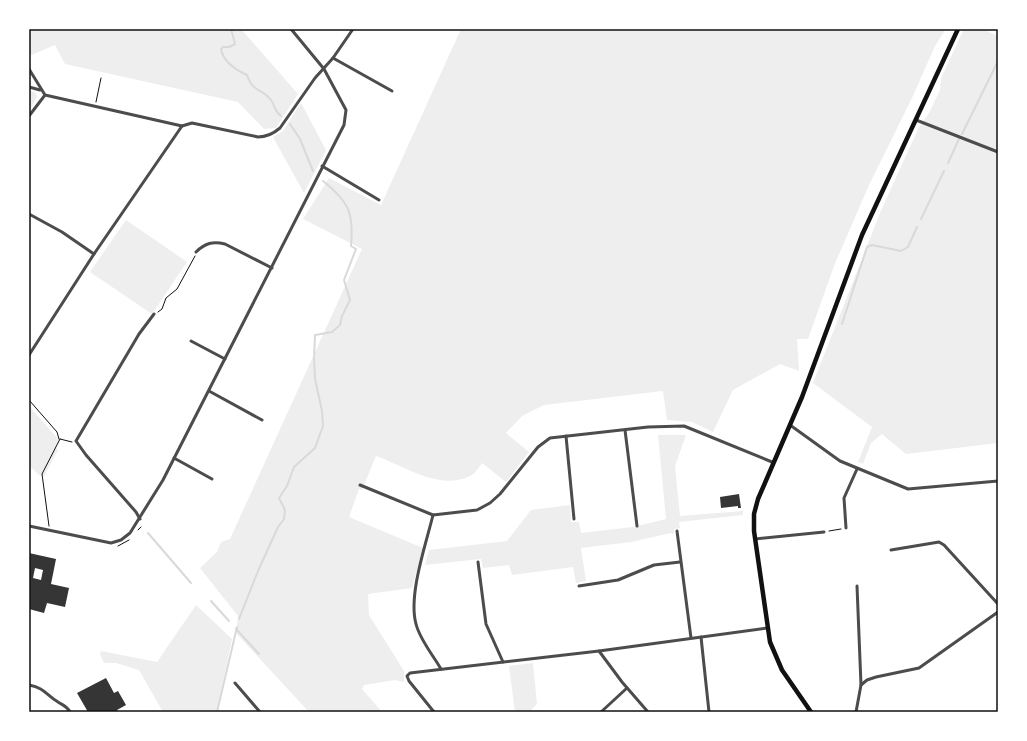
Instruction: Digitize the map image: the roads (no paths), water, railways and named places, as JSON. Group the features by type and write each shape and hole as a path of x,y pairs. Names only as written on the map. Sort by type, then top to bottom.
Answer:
{"main road":[{"path":"811,712 776,659 767,628 755,539 754,514 772,462 802,397 862,235 958,29"}],"street":[{"path":"29,526 111,543 126,538 152,500 272,268 346,119 346,110 324,69 291,29"},
{"path":"29,69 40,90 45,95 182,126 192,123 258,138 270,135 280,128 315,78 333,58 353,29"},
{"path":"333,58 392,91"},
{"path":"29,87 40,90"},
{"path":"29,116 45,95"},
{"path":"916,120 998,152"},
{"path":"29,355 94,254 182,126"},
{"path":"322,166 379,200"},
{"path":"29,214 62,232 94,254"},
{"path":"196,252 202,246 209,243 225,244 272,268"},
{"path":"140,519 136,512 86,455 76,441 139,334 154,314"},
{"path":"191,341 225,359"},
{"path":"209,391 262,420"},
{"path":"789,424 831,455 857,469 908,489 998,481"},
{"path":"360,485 433,515 463,512 485,506 500,494 538,447 550,438 666,426 684,426 772,462"},
{"path":"625,430 637,526"},
{"path":"566,436 574,519"},
{"path":"174,458 212,479"},
{"path":"846,528 844,498 857,469"},
{"path":"433,515 415,588 413,611 419,632 441,669"},
{"path":"677,531 691,638"},
{"path":"755,539 824,532"},
{"path":"890,550 939,542 944,545 998,604"},
{"path":"478,562 486,624 503,662"},
{"path":"579,586 618,580 654,565 680,562"},
{"path":"856,712 861,684 858,586"},
{"path":"861,684 867,680 919,668 998,612"},
{"path":"434,712 409,681 407,676 410,674 441,669 599,651 767,628"},
{"path":"700,637 709,712"},
{"path":"599,651 627,688 648,712"},
{"path":"235,683 260,712"},
{"path":"29,685 42,688 59,703 68,708 70,712"},
{"path":"601,712 627,688"}],"waterway":[{"path":"231,29 235,44 229,47 223,47 221,49 224,57 234,68 247,75 249,81 255,88 268,96 281,116"},
{"path":"962,134 998,61"},
{"path":"290,124 300,139 313,171"},
{"path":"948,163 959,139"},
{"path":"921,219 944,171"},
{"path":"239,619 258,571 278,527 284,519 285,510 279,498 287,486 294,467 315,448 323,426 322,411 315,379 315,335 332,332 340,325 342,316 350,300 344,280 356,249 351,246 352,225 350,216 348,209 339,195 323,181"},
{"path":"842,324 867,247 872,245 901,251 908,247 917,227"},
{"path":"148,533 191,583"},
{"path":"211,601 229,621"},
{"path":"217,712 237,627"},
{"path":"236,629 259,654"}]}
